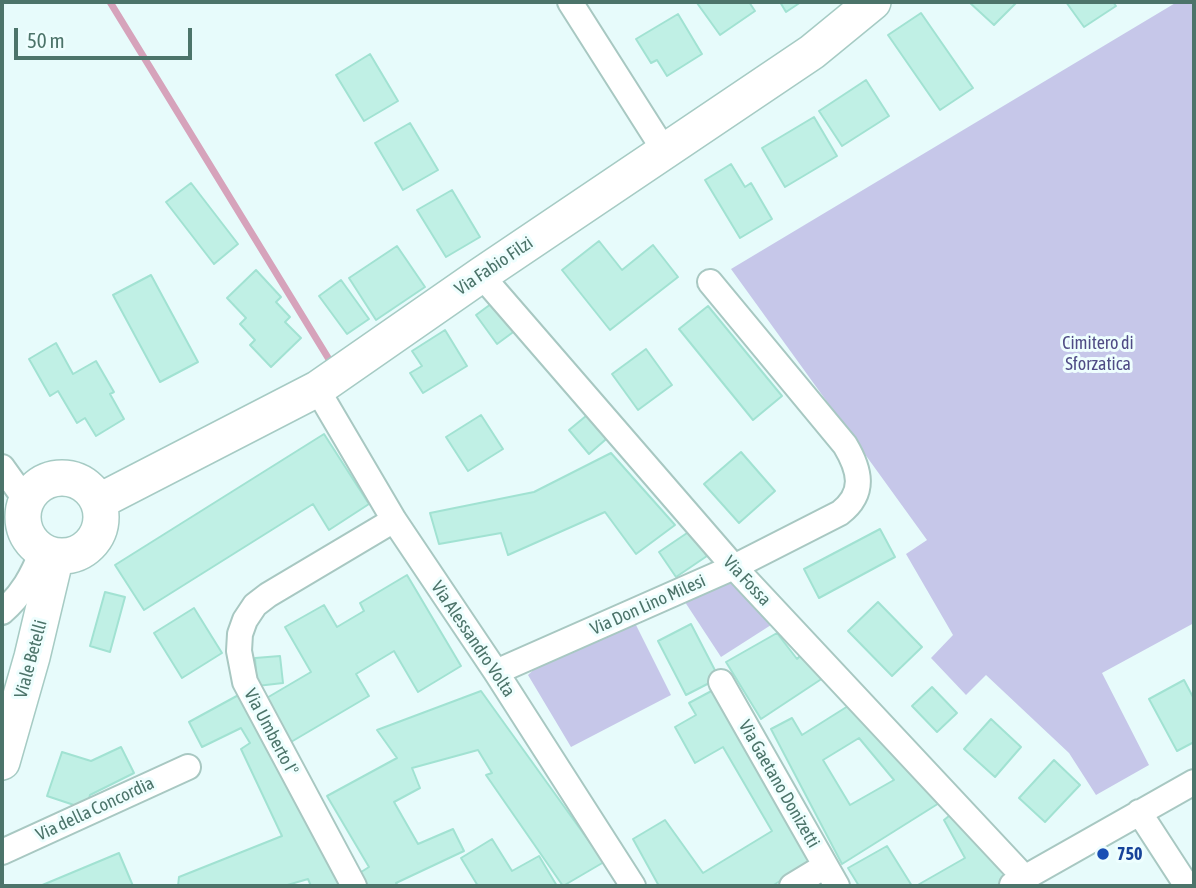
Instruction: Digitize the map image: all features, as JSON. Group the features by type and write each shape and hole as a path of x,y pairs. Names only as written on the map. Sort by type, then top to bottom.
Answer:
{"street":[{"path":"570,2 664,150"},
{"name":"Via Fabio Filzi","path":"98,502 317,388 812,52 863,5"},
{"name":"Via Fossa","path":"481,275 734,566 1017,882"},
{"name":"Via Don Lino Milesi","path":"496,672 734,566 847,508 856,496 857,473 851,455 839,436 710,282"},
{"name":"Via Alessandro Volta","path":"317,388 394,520 496,672 633,886"},
{"path":"2,467 27,502"},
{"path":"68,479 81,483 92,491 98,502 102,516 100,529 93,541 76,554 49,553 31,541 24,526 23,513 27,502 34,491 45,483 68,479"},
{"name":"Via Umberto I°","path":"354,886 249,690 242,671 239,642 245,620 263,598 394,520"},
{"path":"2,612 18,597 49,553"},
{"name":"Viale Betelli","path":"2,762 32,657 49,553"},
{"name":"Via Gaetano Donizetti","path":"721,682 831,876"},
{"name":"Via della Concordia","path":"2,852 188,767"},
{"path":"1017,882 1194,782"},
{"path":"1139,812 1187,886"},
{"path":"792,886 831,876"}],"green space":[{"name":"Cimitero di Sforzatica","path":"1177,2 1194,2 1194,623 1102,673 1149,765 1096,795 1069,753 986,675 966,695 931,658 953,635 906,554 927,540 731,269"},
{"path":"730,578 771,625 721,657 683,599"},
{"path":"633,619 671,695 571,747 528,675 545,659"}],"building":[{"path":"749,2 755,11 720,35 697,3"},
{"path":"780,2 801,2 786,12"},
{"path":"969,2 1017,2 994,25"},
{"path":"1066,2 1113,2 1116,6 1084,27"},
{"path":"921,13 973,88 940,110 888,35"},
{"path":"678,14 702,54 667,76 657,60 651,63 636,39"},
{"path":"370,54 398,101 364,121 336,75"},
{"path":"866,80 889,116 842,146 819,111"},
{"path":"814,117 837,156 785,187 762,148"},
{"path":"410,123 438,170 403,190 375,143"},
{"path":"731,164 745,187 751,183 772,219 740,238 705,180"},
{"path":"191,183 238,244 214,264 166,202"},
{"path":"452,190 480,237 446,257 417,210"},
{"path":"599,241 622,270 653,245 678,277 610,330 562,270"},
{"path":"397,246 425,287 376,320 349,278"},
{"path":"256,270 281,297 276,302 290,317 285,322 301,338 271,367 250,345 255,340 240,324 246,318 227,298"},
{"path":"151,275 198,362 160,382 113,295"},
{"path":"341,280 369,319 347,334 319,296"},
{"path":"495,301 516,330 497,344 476,315"},
{"path":"708,306 782,396 753,420 679,329"},
{"path":"445,330 467,366 423,393 410,373 422,366 412,351"},
{"path":"56,343 73,374 96,361 114,392 110,394 124,419 96,436 85,418 77,423 58,391 50,396 29,359"},
{"path":"646,349 672,385 638,410 612,374"},
{"path":"592,411 612,434 589,454 569,430"},
{"path":"481,415 503,449 468,471 446,437"},
{"path":"324,434 369,504 329,530 313,504 144,610 115,565"},
{"path":"741,452 775,491 739,523 704,484"},
{"path":"611,453 675,525 636,554 605,512 508,555 501,533 439,544 430,513 534,492"},
{"path":"880,529 895,557 819,598 804,569"},
{"path":"690,531 707,556 676,577 659,552"},
{"path":"407,575 461,666 418,692 394,651 356,674 369,696 291,742 265,699 311,672 285,627 324,605 337,627 364,611 360,603"},
{"path":"105,592 125,597 110,652 90,646"},
{"path":"878,602 922,647 892,676 848,631"},
{"path":"194,608 222,653 182,678 154,633"},
{"path":"691,624 719,678 686,695 658,641"},
{"path":"777,633 797,659 803,653 823,678 761,719 726,662"},
{"path":"280,656 283,683 257,686 255,658"},
{"path":"1184,680 1194,699 1194,742 1177,751 1149,699"},
{"path":"932,687 957,713 937,732 912,706"},
{"path":"717,688 815,859 772,886 659,886 633,839 665,820 703,873 772,831 723,747 695,763 675,727 696,715 689,703"},
{"path":"481,691 604,862 563,886 486,775 492,773 478,750 412,768 420,788 394,802 418,844 453,829 464,851 396,883 398,886 365,886 358,874 369,867 327,796 397,758 377,730"},
{"path":"244,692 347,886 311,886 308,879 284,886 178,886 179,877 282,836 241,749 250,743 241,728 202,747 189,722"},
{"path":"856,701 944,800 842,864 771,729 792,718 802,735","holes":["859,738 894,780 850,805 823,760"]},
{"path":"991,719 1021,747 995,777 964,749"},
{"path":"121,747 134,773 90,795 86,809 47,796 62,752 91,761"},
{"path":"1054,760 1080,785 1045,822 1019,798"},
{"path":"955,811 1009,879 996,886 916,886 965,858 944,820"},
{"path":"492,839 512,871 539,856 557,886 478,886 461,858"},
{"path":"887,846 912,886 859,886 848,868"},
{"path":"119,853 133,886 40,886"}],"waterway":[{"path":"110,2 330,361"}],"place":[{"name":"750","path":"1103,854"}]}
